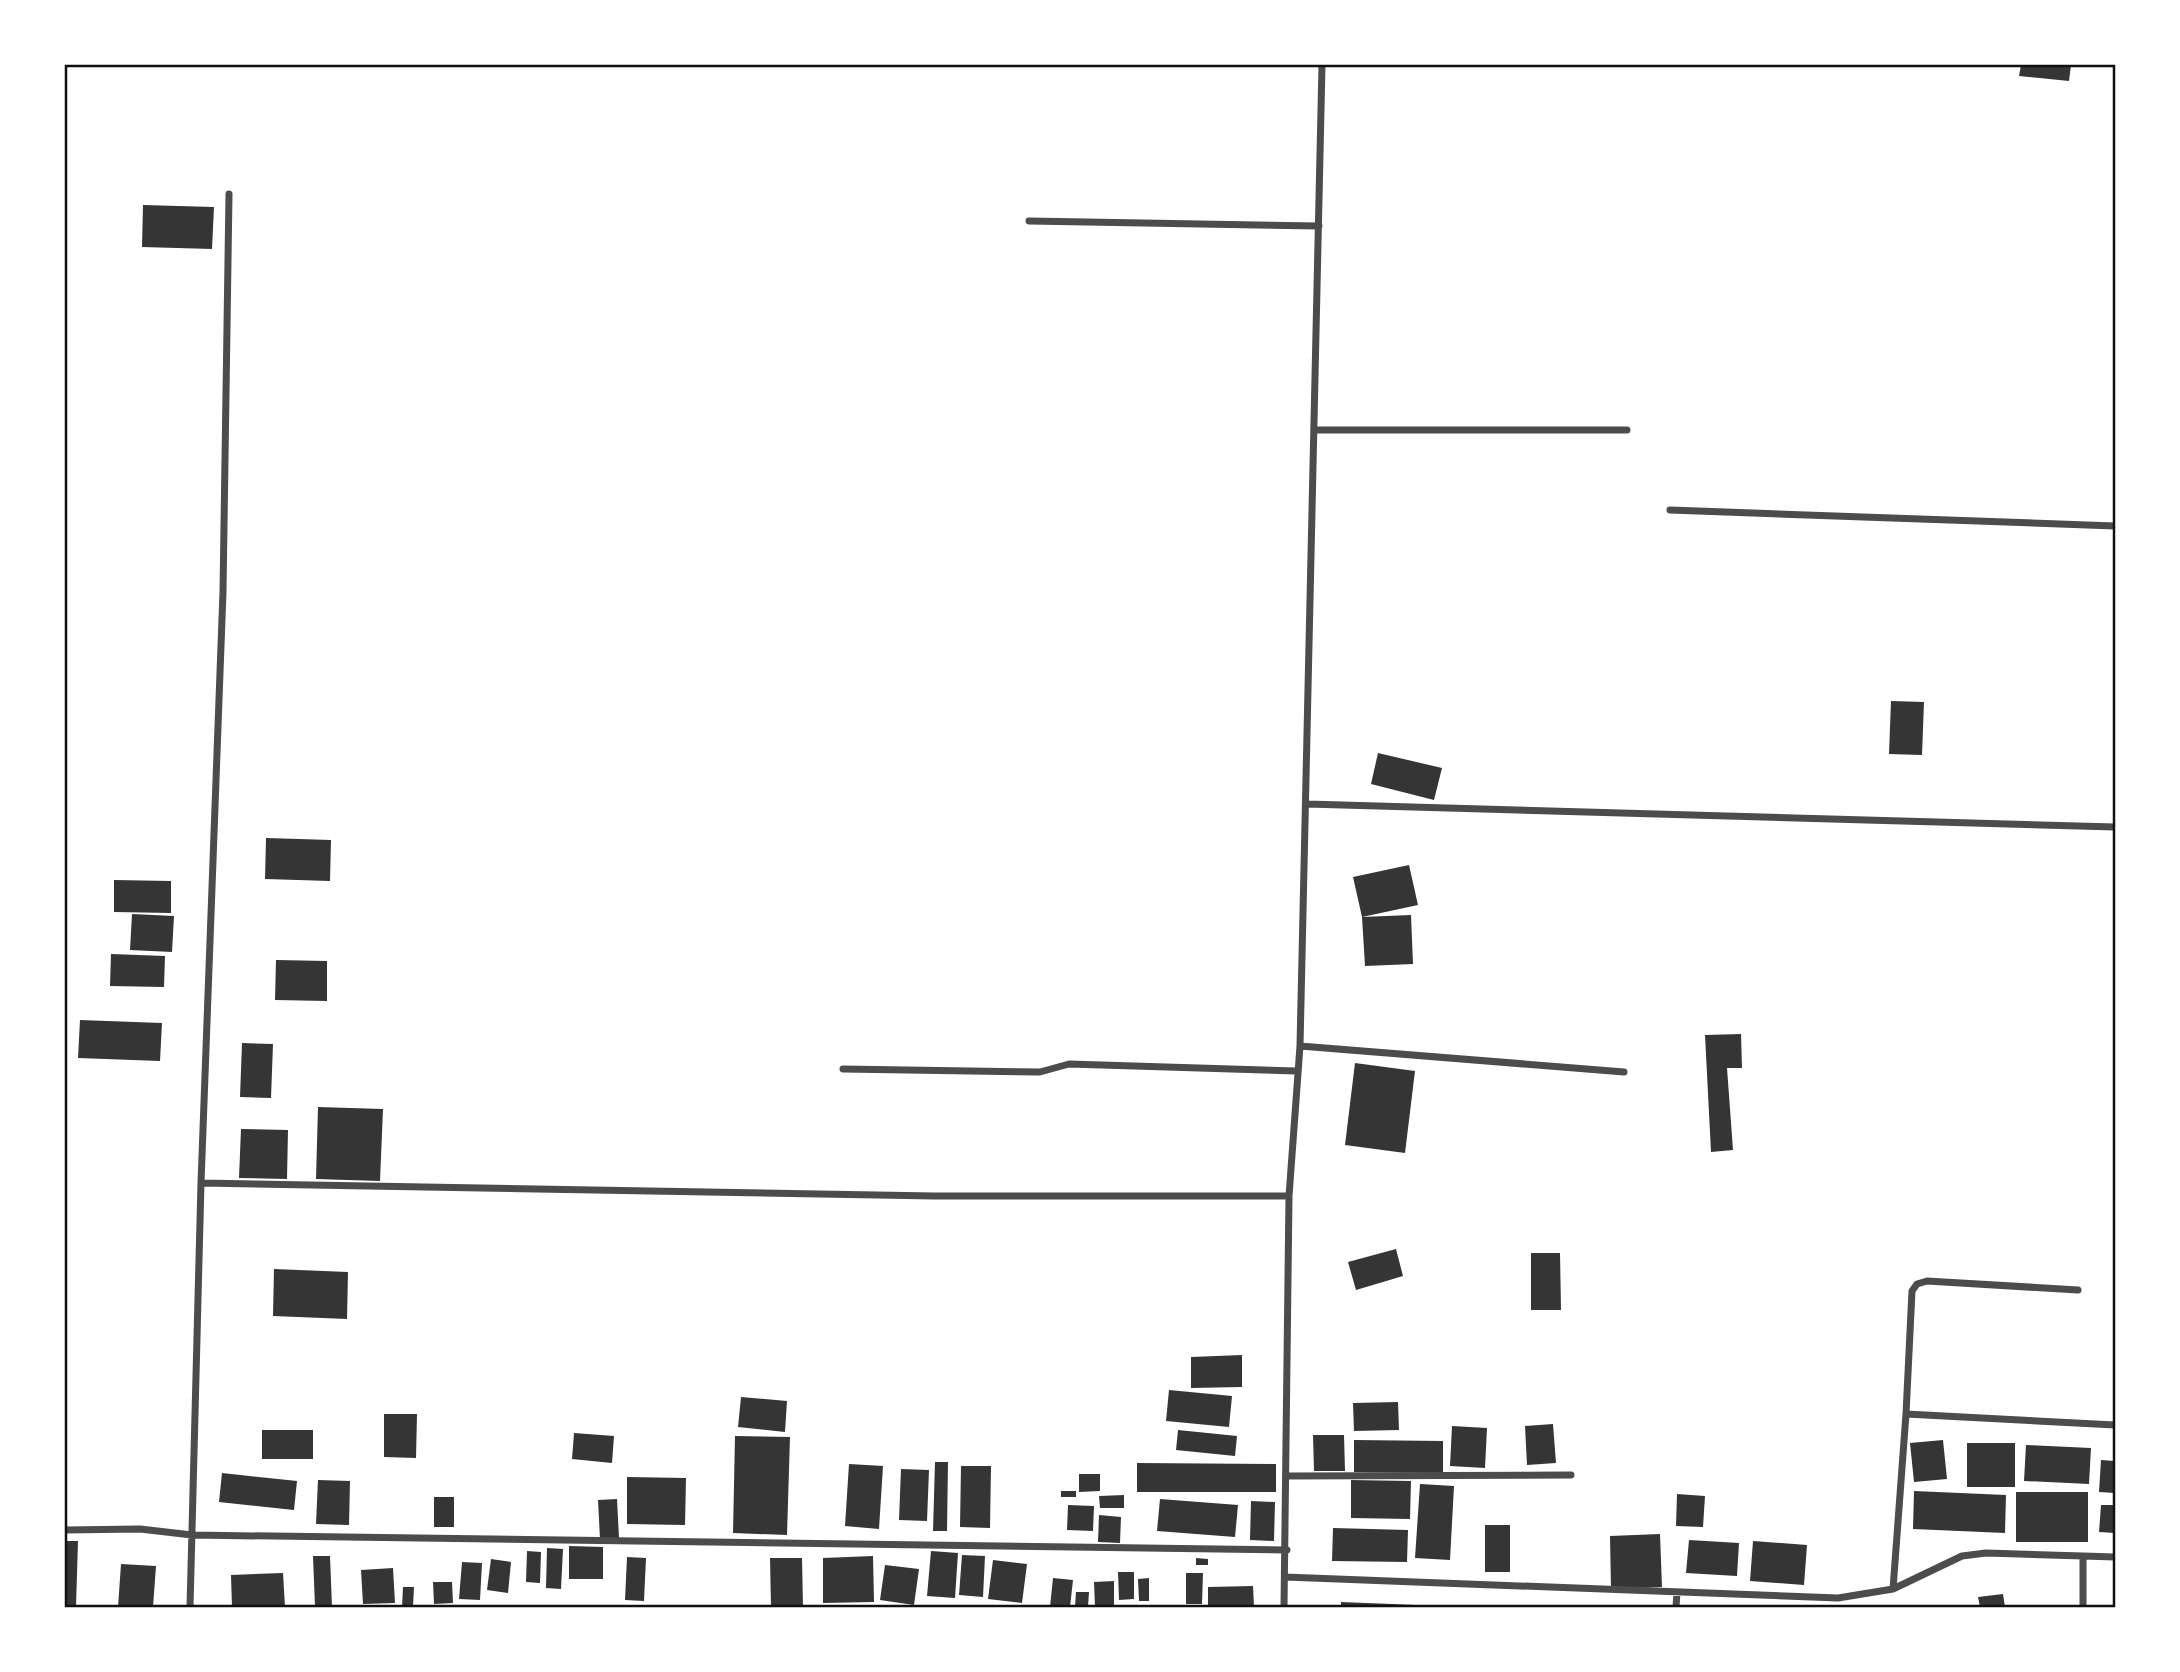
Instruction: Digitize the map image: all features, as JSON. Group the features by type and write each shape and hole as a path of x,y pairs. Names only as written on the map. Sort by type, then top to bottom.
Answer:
{"street":[{"path":"1284,1607 1287,1550 1289,1196 1300,1046 1322,65"},
{"path":"190,1607 201,1183 223,592 229,194"},
{"path":"1029,221 1319,226"},
{"path":"1315,430 1627,430"},
{"path":"1671,510 2115,526"},
{"path":"1307,804 2115,827"},
{"path":"1300,1046 1624,1072"},
{"path":"843,1069 1040,1072 1069,1063 1297,1071"},
{"path":"201,1183 934,1196 1289,1196"},
{"path":"1893,1589 1912,1291 1917,1283 1927,1281 2078,1290"},
{"path":"1906,1414 2115,1425"},
{"path":"1287,1476 1571,1475"},
{"path":"65,1530 140,1529 191,1535 1287,1550"},
{"path":"1285,1577 1838,1598 1893,1589 1962,1556 1986,1553 2115,1557"},
{"path":"2084,1556 2084,1607"},
{"path":"1676,1607 1677,1592"}],"building":[{"path":"2021,65 2071,65 2069,81 2019,76"},
{"path":"143,205 214,207 212,249 142,247"},
{"path":"1891,701 1924,702 1922,755 1889,754"},
{"path":"1378,753 1442,768 1434,800 1371,784"},
{"path":"266,838 331,840 330,881 265,879"},
{"path":"1409,865 1418,905 1362,917 1353,877"},
{"path":"114,880 171,881 171,913 114,912"},
{"path":"132,914 174,916 172,952 130,950"},
{"path":"1411,915 1413,964 1365,966 1362,917"},
{"path":"111,954 165,956 164,987 110,986"},
{"path":"276,960 327,961 327,1001 275,1000"},
{"path":"80,1020 162,1023 160,1061 78,1058"},
{"path":"1741,1034 1742,1068 1727,1068 1733,1150 1711,1152 1705,1035"},
{"path":"242,1043 273,1044 271,1098 240,1097"},
{"path":"1355,1063 1415,1071 1405,1153 1345,1145"},
{"path":"318,1107 383,1109 380,1181 316,1179"},
{"path":"241,1129 288,1130 287,1179 239,1178"},
{"path":"1396,1249 1403,1276 1356,1290 1348,1262"},
{"path":"1531,1253 1560,1253 1561,1310 1531,1310"},
{"path":"274,1269 348,1272 347,1319 273,1316"},
{"path":"1242,1355 1242,1387 1191,1388 1191,1357"},
{"path":"1169,1390 1232,1396 1229,1427 1166,1421"},
{"path":"741,1397 787,1401 785,1432 738,1427"},
{"path":"1398,1402 1399,1430 1354,1431 1353,1403"},
{"path":"384,1414 417,1414 416,1458 384,1457"},
{"path":"1553,1424 1556,1463 1527,1465 1525,1426"},
{"path":"1452,1426 1487,1428 1485,1468 1450,1466"},
{"path":"262,1430 313,1430 313,1459 262,1459"},
{"path":"1178,1430 1237,1436 1235,1456 1176,1450"},
{"path":"574,1433 614,1436 612,1463 572,1459"},
{"path":"1313,1435 1344,1435 1345,1471 1314,1471"},
{"path":"735,1436 790,1437 787,1535 733,1533"},
{"path":"1354,1440 1443,1441 1443,1473 1354,1472"},
{"path":"1943,1440 1947,1479 1914,1482 1910,1443"},
{"path":"1967,1443 2015,1443 2015,1487 1967,1487"},
{"path":"2026,1445 2091,1448 2089,1484 2024,1481"},
{"path":"2101,1460 2115,1461 2115,1493 2099,1492"},
{"path":"935,1462 948,1462 947,1531 933,1531"},
{"path":"1137,1463 1276,1464 1276,1492 1137,1492"},
{"path":"849,1464 883,1466 879,1529 845,1526"},
{"path":"961,1466 991,1466 990,1528 960,1527"},
{"path":"901,1469 929,1470 927,1521 899,1520"},
{"path":"222,1473 297,1481 294,1510 219,1502"},
{"path":"1079,1474 1100,1474 1100,1491 1079,1492"},
{"path":"627,1477 686,1478 685,1525 627,1524"},
{"path":"318,1480 350,1481 349,1525 316,1524"},
{"path":"1351,1480 1411,1481 1410,1519 1351,1518"},
{"path":"1420,1484 1454,1486 1450,1560 1415,1558"},
{"path":"1061,1491 1076,1491 1076,1497 1061,1497"},
{"path":"1914,1491 2006,1495 2005,1533 1913,1529"},
{"path":"2016,1492 2088,1492 2088,1542 2016,1542"},
{"path":"1677,1494 1705,1496 1703,1527 1676,1526"},
{"path":"1124,1495 1124,1508 1100,1508 1099,1496"},
{"path":"434,1497 454,1497 454,1527 434,1527"},
{"path":"617,1499 619,1538 600,1539 598,1500"},
{"path":"1160,1499 1238,1505 1235,1537 1157,1531"},
{"path":"1251,1501 1275,1502 1274,1541 1250,1540"},
{"path":"1068,1505 1094,1506 1093,1531 1067,1530"},
{"path":"2101,1505 2115,1505 2115,1533 2099,1532"},
{"path":"1099,1515 1121,1517 1120,1543 1098,1542"},
{"path":"1485,1525 1510,1525 1510,1572 1485,1572"},
{"path":"1333,1528 1408,1530 1407,1562 1332,1561"},
{"path":"1660,1534 1662,1587 1611,1589 1610,1536"},
{"path":"1689,1540 1739,1543 1737,1576 1686,1573"},
{"path":"65,1541 78,1541 76,1607 65,1607"},
{"path":"1753,1541 1807,1545 1804,1585 1750,1581"},
{"path":"569,1546 603,1547 603,1579 569,1579"},
{"path":"547,1548 563,1549 561,1589 546,1588"},
{"path":"527,1551 541,1552 540,1583 526,1582"},
{"path":"931,1551 958,1553 955,1598 927,1596"},
{"path":"962,1555 985,1556 983,1597 959,1595"},
{"path":"313,1556 330,1556 332,1607 315,1607"},
{"path":"873,1556 874,1602 823,1603 823,1558"},
{"path":"627,1557 646,1558 644,1601 625,1600"},
{"path":"770,1558 802,1558 803,1607 771,1607"},
{"path":"1196,1558 1208,1559 1208,1565 1196,1565"},
{"path":"491,1559 511,1562 508,1593 487,1590"},
{"path":"993,1560 1027,1564 1022,1603 988,1599"},
{"path":"462,1562 482,1563 480,1600 459,1599"},
{"path":"121,1564 156,1566 153,1607 118,1607"},
{"path":"885,1565 919,1569 914,1605 880,1600"},
{"path":"393,1568 395,1603 363,1604 361,1570"},
{"path":"1118,1572 1134,1572 1134,1599 1119,1600"},
{"path":"283,1573 285,1607 232,1607 231,1575"},
{"path":"1186,1573 1203,1573 1202,1604 1186,1604"},
{"path":"1053,1578 1073,1580 1070,1607 1050,1607"},
{"path":"1149,1578 1149,1601 1139,1601 1138,1579"},
{"path":"1114,1581 1114,1607 1095,1607 1094,1582"},
{"path":"433,1582 452,1582 453,1603 434,1604"},
{"path":"1253,1586 1254,1607 1208,1607 1208,1587"},
{"path":"403,1587 414,1587 413,1607 402,1607"},
{"path":"1076,1592 1089,1592 1088,1607 1075,1607"},
{"path":"2003,1594 2005,1607 1980,1607 1978,1597"},
{"path":"1341,1602 1417,1605 1417,1607 1341,1607"}]}
